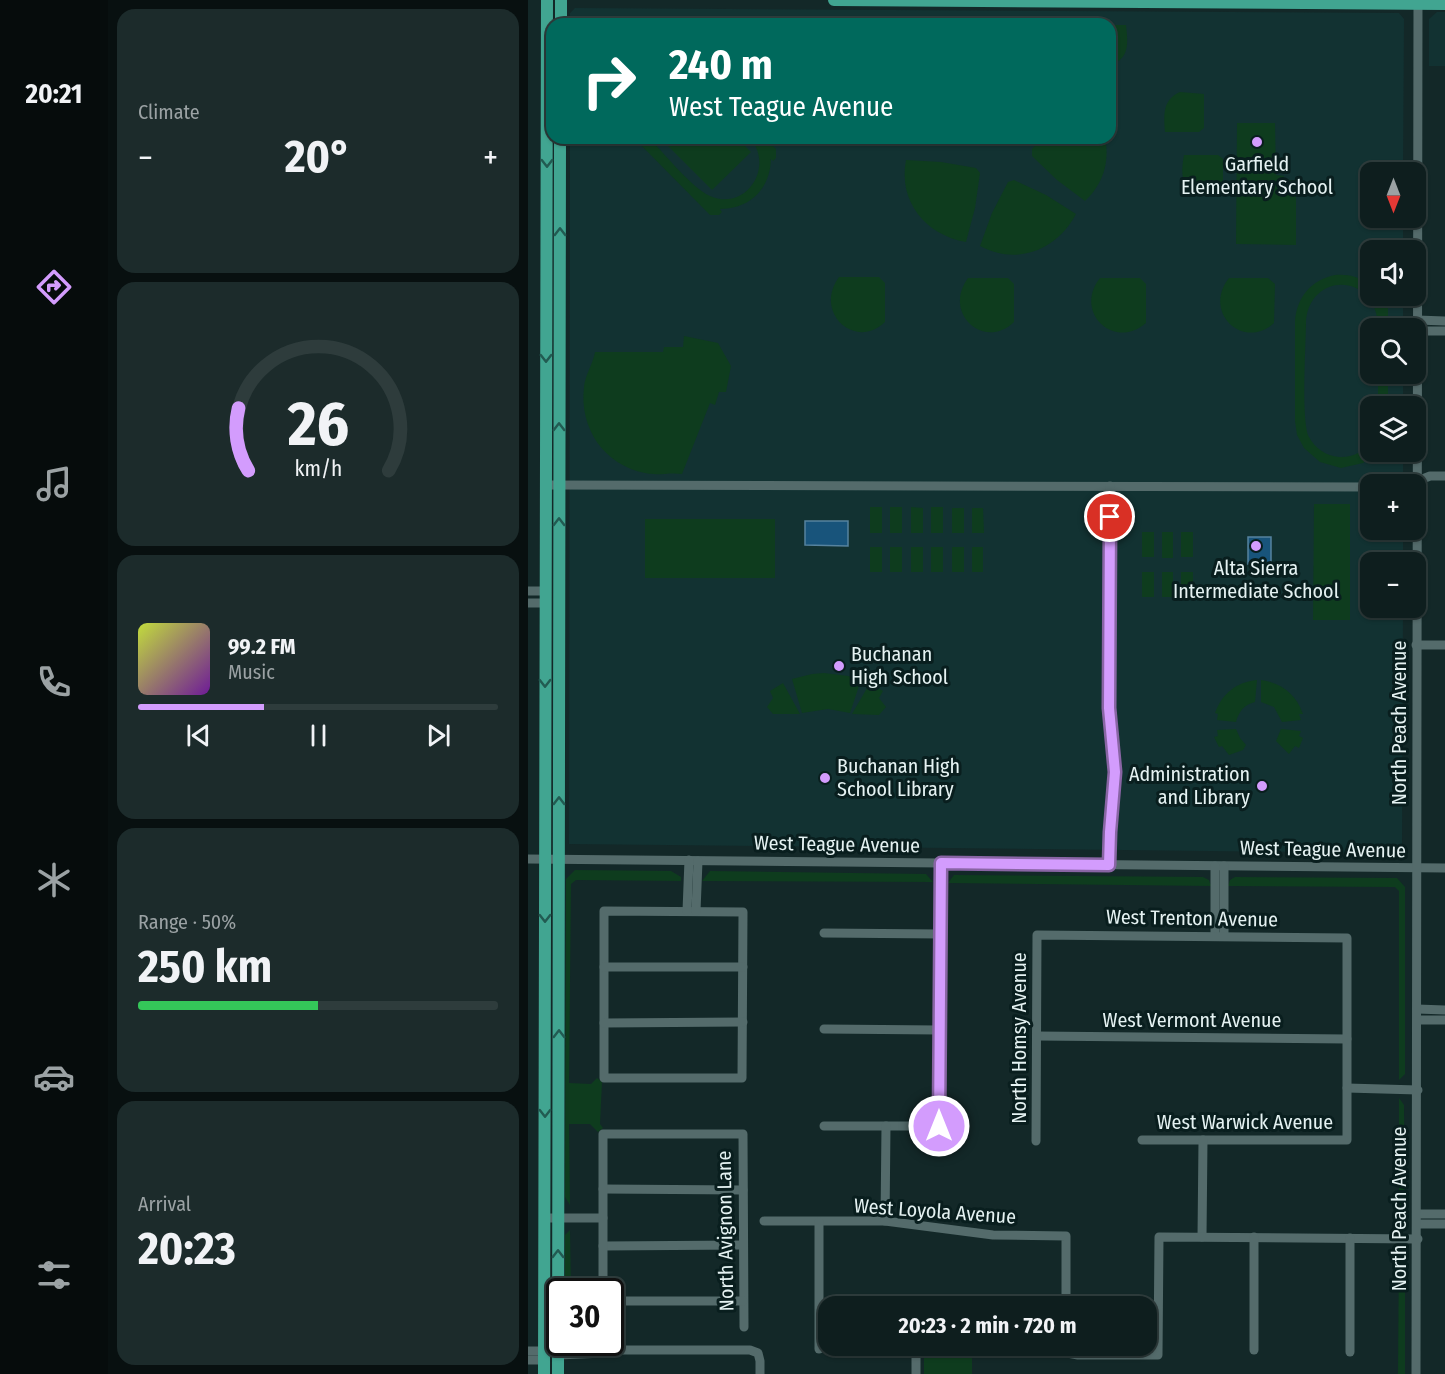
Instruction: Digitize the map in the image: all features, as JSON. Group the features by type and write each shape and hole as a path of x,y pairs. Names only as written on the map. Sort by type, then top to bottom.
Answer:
{"main road":[{"path":"547,0 547,18"},
{"path":"561,0 561,18"},
{"path":"834,0 1418,2 1445,4"},
{"path":"544,1374 547,144"},
{"path":"559,1278 560,144"},
{"path":"547,201 560,202"},
{"path":"546,540 552,573 552,642 559,650"},
{"path":"544,1252 550,1278"},
{"path":"544,1356 550,1360 550,1374"},
{"path":"558,1356 558,1374"}],"street":[{"name":"North Peach Avenue","path":"1417,318 1418,2"},
{"path":"1426,324 1445,321"},
{"path":"1426,328 1445,331"},
{"name":"North Peach Avenue","path":"1414,474 1416,384"},
{"path":"1426,478 1445,476"},
{"path":"546,485 1360,487"},
{"path":"1109,865 1115,772 1109,708 1110,486"},
{"name":"North Peach Avenue","path":"1415,540 1418,1090 1416,1374"},
{"path":"528,591 546,597"},
{"path":"528,603 546,597"},
{"path":"1416,645 1445,645"},
{"name":"West Teague Avenue","path":"528,859 1445,868"},
{"path":"691,911 694,860"},
{"path":"825,1126 939,1126 941,863"},
{"path":"1219,936 1220,866"},
{"path":"604,911 691,911 743,912 742,1078 604,1078 604,911"},
{"path":"824,933 940,934"},
{"name":"West Trenton Avenue","path":"1037,935 1347,938 1347,1039"},
{"name":"North Homsy Avenue","path":"1036,1141 1037,935"},
{"path":"604,967 743,967"},
{"path":"1417,1009 1445,1010"},
{"path":"1417,1020 1445,1020"},
{"path":"604,1023 743,1022"},
{"path":"824,1029 939,1030"},
{"name":"West Vermont Avenue","path":"1036,1036 1347,1039"},
{"path":"1347,1039 1347,1088"},
{"name":"West Warwick Avenue","path":"1142,1140 1347,1140 1347,1088 1418,1090"},
{"path":"885,1221 886,1126"},
{"name":"North Avignon Lane","path":"603,1189 603,1134 742,1134 744,1327"},
{"path":"1202,1237 1203,1140"},
{"path":"603,1278 603,1189 743,1190"},
{"path":"1418,1219 1445,1214"},
{"path":"544,1218 603,1218"},
{"path":"1418,1219 1445,1224"},
{"name":"West Loyola Avenue","path":"764,1221 885,1221 993,1235 1066,1236 1066,1296"},
{"path":"819,1222 823,1296"},
{"path":"1157,1355 1159,1237 1418,1239"},
{"path":"1254,1238 1254,1350"},
{"path":"1350,1238 1350,1352"},
{"path":"603,1246 743,1245"},
{"path":"624,1301 743,1301"},
{"path":"624,1350 750,1350 758,1353 760,1374"},
{"path":"528,1351 544,1356"},
{"path":"528,1360 544,1356"},
{"path":"916,1356 916,1374"}],"shaded area":[{"path":"575,8 1399,13 1404,19 1403,162 1360,162 1360,228 1403,228 1403,240 1360,240 1360,306 1403,306 1403,318 1360,318 1360,384 1403,384 1403,396 1360,396 1360,462 1403,462 1403,474 1360,474 1360,540 1403,540 1403,552 1360,552 1360,618 1403,618 1402,848 1398,853 569,844 570,144 1116,144 1116,18 570,18 570,13"},
{"path":"1437,12 1445,12 1445,66 1429,66 1429,19"}],"green space":[{"path":"1116,25 1126,25 1126,50 1117,62"},
{"path":"1180,92 1204,94 1204,128 1199,132 1165,132 1165,109 1170,99"},
{"path":"1237,123 1275,123 1276,175 1284,176 1284,180 1296,180 1296,245 1236,244"},
{"path":"640,144 654,144 695,186 710,196 723,199 735,198 753,184 758,173 759,162 754,144 771,144 776,149 776,158 773,161 771,159 767,179 756,195 740,205 720,209 722,212 719,215 710,215"},
{"path":"666,144 743,144 751,152 712,190"},
{"path":"1037,144 1106,144 1106,164 1101,180 1085,201 1057,180 1032,156 1032,149"},
{"path":"1184,155 1218,155 1223,159 1223,193 1203,193 1189,189 1183,177"},
{"path":"906,160 941,162 976,168 980,173 975,208 966,242 938,232 918,214 906,189"},
{"path":"1014,180 1046,195 1076,214 1068,227 1047,245 1035,251 1008,255 980,246 992,213 1008,182"},
{"path":"1345,275 1360,279 1360,291 1344,285 1331,286 1319,293 1310,305 1306,321 1304,381 1305,415 1309,437 1321,451 1344,457 1360,452 1360,462 1364,462 1341,468 1320,462 1304,448 1297,435 1295,421 1296,312 1302,297 1312,285 1326,277"},
{"path":"839,277 879,277 885,283 885,322 873,330 862,332 850,330 841,324 834,314 831,303 832,290"},
{"path":"968,278 1008,278 1014,284 1014,322 1002,330 990,332 979,330 970,324 963,315 960,304 961,291"},
{"path":"1100,278 1140,278 1146,284 1146,323 1134,330 1122,333 1110,330 1101,324 1094,315 1091,303 1093,291"},
{"path":"1229,278 1268,278 1275,284 1274,323 1262,330 1250,333 1230,324 1223,315 1220,303 1222,291"},
{"path":"1373,306 1388,306 1388,318 1376,318"},
{"path":"684,336 718,343 731,366 726,392 719,392 715,405 710,403 682,474 650,474 630,469 606,453 590,430 586,417 584,387 595,352 663,352 664,347 683,347"},
{"path":"1378,384 1388,384 1388,396 1378,396"},
{"path":"1314,504 1350,504 1350,620 1313,620"},
{"path":"870,507 882,507 882,533 870,533"},
{"path":"890,507 902,507 902,533 890,533"},
{"path":"911,507 923,508 923,533 911,533"},
{"path":"931,507 943,507 943,533 931,533"},
{"path":"952,508 964,508 964,533 952,533"},
{"path":"972,508 983,508 984,533 972,533"},
{"path":"645,519 775,519 775,578 645,578"},
{"path":"1142,532 1154,532 1154,557 1142,557"},
{"path":"1162,532 1173,532 1173,558 1162,558"},
{"path":"1181,532 1193,532 1193,557 1181,557"},
{"path":"870,547 882,547 882,572 870,572"},
{"path":"890,547 902,547 902,572 890,572"},
{"path":"911,547 923,547 923,572 911,572"},
{"path":"931,547 943,547 943,572 931,572"},
{"path":"952,547 964,547 964,572 952,572"},
{"path":"972,547 983,547 983,572 972,572"},
{"path":"1142,572 1154,572 1154,597 1142,597"},
{"path":"1162,572 1173,572 1173,597 1162,597"},
{"path":"1181,572 1193,572 1193,597 1181,597"},
{"path":"824,673 861,680 850,713 828,709 802,713 792,679"},
{"path":"1257,680 1255,702 1242,709 1236,722 1217,720 1218,714 1215,713 1231,690 1243,683"},
{"path":"1261,680 1282,687 1292,695 1303,714 1299,714 1301,720 1282,722 1274,707 1261,702"},
{"path":"783,683 800,714 773,714 767,707 773,698 770,691"},
{"path":"870,683 883,691 879,698 886,707 879,715 852,714"},
{"path":"1236,729 1246,745 1243,750 1229,755 1222,746 1219,747 1214,737 1218,736 1217,730"},
{"path":"1281,729 1301,731 1299,736 1303,738 1299,748 1295,746 1289,754 1276,741"},
{"path":"575,870 671,871 681,877 681,881 576,880 571,884 569,1083 591,1084 597,1078 602,1082 600,1124 603,1128 598,1132 590,1124 569,1124 570,1205 565,1197 566,879"},
{"path":"710,871 926,874 933,882 702,881"},
{"path":"954,875 1203,877 1209,880 1211,886 948,883"},
{"path":"1235,877 1397,878 1405,887 1405,1074 1399,1080 1399,891 1395,887 1228,886 1230,880"},
{"path":"1399,1098 1404,1105 1405,1225 1399,1231"},
{"path":"570,1230 571,1278 565,1278 565,1235"},
{"path":"1399,1246 1405,1251 1405,1374 1398,1374"},
{"path":"924,1356 972,1356 972,1374 924,1374"}],"water":[{"path":"805,521 848,521 848,546 805,545"},
{"path":"1248,537 1271,537 1271,564 1248,564"}],"place":[{"name":"Garfield Elementary School","path":"1257,142"},
{"name":"Alta Sierra Intermediate School","path":"1256,546"},
{"name":"Buchanan High School","path":"839,666"},
{"name":"Buchanan High School Library","path":"825,778"},
{"name":"Administration and Library","path":"1262,786"}],"route":[{"path":"939,1126 941,863 1109,865 1115,790 1109,708 1110,517"}]}
